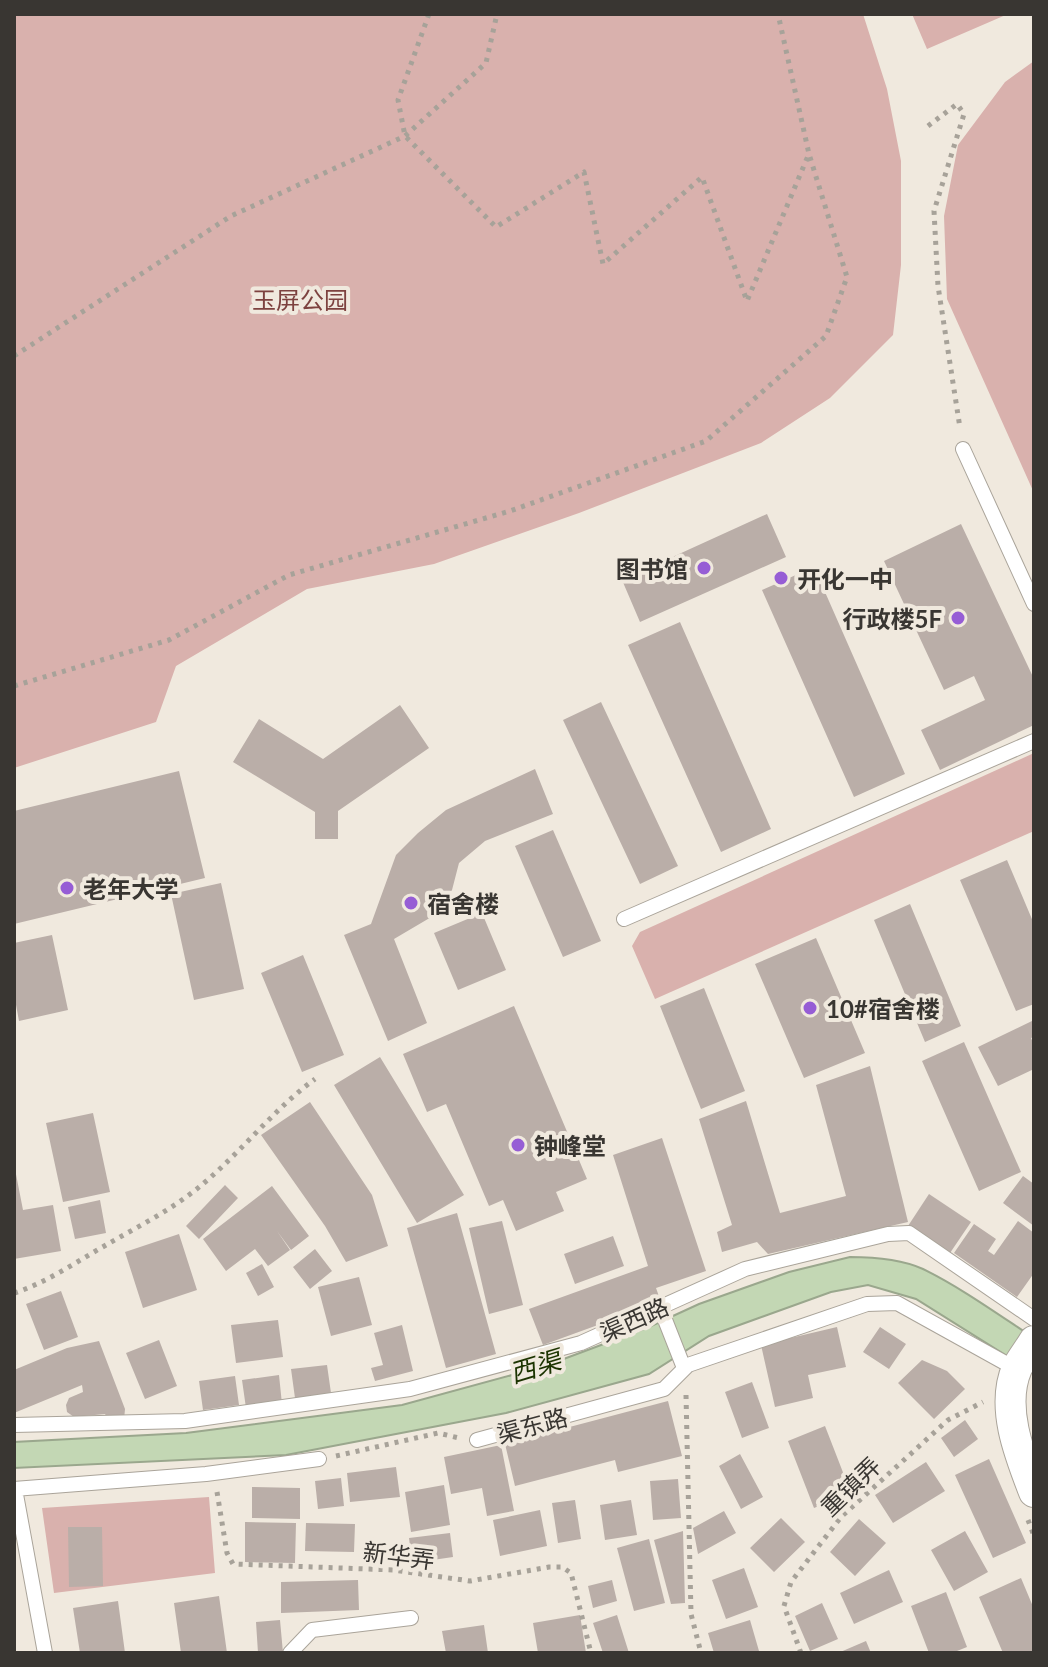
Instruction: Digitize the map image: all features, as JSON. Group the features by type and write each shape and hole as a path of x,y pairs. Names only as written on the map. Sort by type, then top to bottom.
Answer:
{"street":[{"path":"1034,1341 1016,1369 1012,1400 1016,1438 1034,1492"}],"lane":[{"path":"963,449 1034,604"},
{"path":"624,919 1034,741"},
{"name":"渠西路","path":"14,1425 185,1421 410,1389 581,1343 745,1269 888,1234 909,1233 1034,1319"},
{"name":"渠东路","path":"477,1440 664,1389 688,1365 867,1304 897,1303 1016,1369"},
{"path":"660,1307 684,1368"},
{"path":"45,1653 15,1489 214,1472 319,1459"},
{"path":"290,1653 312,1630 411,1618"}],"path":[{"path":"429,14 398,100 405,136 496,227 584,172 603,264 702,177 747,301 809,154"},
{"path":"14,356 231,216 405,136 486,63 497,14"},
{"path":"14,686 169,640 289,575 510,511 706,441 826,336 847,277 809,154 778,14"},
{"path":"928,126 957,104 964,114 934,211 940,301 963,449"},
{"path":"14,1293 61,1271 185,1198 254,1137 289,1098 315,1079"},
{"path":"684,1368 691,1614 701,1653"},
{"name":"重镇弄","path":"801,1653 784,1606 791,1582 841,1517 948,1420 985,1401 1012,1400"},
{"name":"渠东路","path":"319,1459 438,1433 477,1440"},
{"name":"新华弄","path":"214,1472 227,1553 233,1564 393,1570 470,1581 562,1567 571,1573 591,1653"}],"green space":[{"name":"玉屏公园","path":"14,14 863,14 887,89 901,161 901,265 893,335 830,398 761,443 579,513 434,564 307,589 176,666 156,722 14,768"},
{"path":"912,14 1008,14 927,49"},
{"path":"1034,61 1034,493 947,299 944,216 958,145 1005,82"},
{"path":"1034,753 1034,831 655,999 632,946 640,932"},
{"path":"209,1497 215,1573 54,1593 42,1508"}],"shaded area":[{"path":"850,1257 906,1263 937,1276 965,1293 1034,1338 1034,1373 916,1299 868,1285 831,1292 709,1336 649,1374 506,1413 286,1455 14,1468 14,1442 186,1433 402,1405 545,1366 649,1327 699,1304 789,1272"}],"building":[{"name":"图书馆","path":"767,514 786,557 640,622 622,580"},
{"name":"行政楼5F","path":"961,524 1034,679 1034,725 940,770 921,730 985,700 974,676 944,690 884,561"},
{"path":"814,567 905,774 854,797 762,590"},
{"path":"680,622 771,829 721,852 628,645"},
{"path":"601,702 678,866 640,884 563,720"},
{"path":"400,705 429,748 338,811 338,839 315,839 315,812 233,762 259,719 323,759"},
{"name":"宿舍楼","path":"535,769 553,814 485,841 459,863 452,890 433,916 394,939 427,1023 388,1041 344,935 371,924 396,855 418,833 446,810"},
{"path":"179,771 205,878 14,924 14,811"},
{"path":"553,830 601,941 563,957 515,846"},
{"path":"1007,860 1034,924 1034,1004 1016,1011 960,880"},
{"path":"221,883 244,989 194,1000 171,894"},
{"path":"910,904 961,1026 925,1042 874,920"},
{"path":"482,913 506,970 458,990 434,933"},
{"path":"52,935 68,1010 19,1021 14,994 14,943"},
{"name":"10#宿舍楼","path":"816,938 865,1053 804,1078 755,964"},
{"path":"303,955 344,1055 302,1072 261,973"},
{"path":"704,988 745,1091 701,1109 660,1006"},
{"name":"钟峰堂","path":"514,1006 587,1179 556,1192 564,1211 516,1231 503,1200 489,1206 446,1104 427,1112 403,1054"},
{"path":"1034,1020 1034,1037 1031,1038 1034,1069 998,1086 978,1047"},
{"path":"964,1042 1021,1172 979,1191 922,1061"},
{"path":"380,1057 464,1195 417,1223 334,1085"},
{"path":"870,1066 908,1222 768,1254 757,1242 722,1252 717,1232 732,1225 699,1119 746,1101 780,1213 846,1196 816,1085"},
{"path":"310,1102 372,1195 388,1246 346,1262 325,1226 261,1135"},
{"path":"93,1113 110,1192 63,1202 46,1123"},
{"path":"662,1138 706,1271 656,1288 661,1302 543,1345 529,1309 648,1266 613,1155"},
{"path":"14,1164 23,1210 53,1205 61,1251 14,1259"},
{"path":"1023,1176 1034,1184 1034,1226 1003,1203"},
{"path":"225,1185 238,1198 199,1239 186,1226"},
{"path":"272,1186 309,1236 291,1250 277,1231 290,1250 268,1266 255,1249 226,1271 203,1239"},
{"path":"929,1194 971,1222 950,1253 908,1226"},
{"path":"100,1200 106,1233 75,1239 68,1207"},
{"path":"457,1213 496,1354 446,1368 407,1228"},
{"path":"502,1221 523,1305 489,1314 469,1228"},
{"path":"1018,1221 1034,1233 1034,1273 1017,1297 954,1253 974,1224 996,1239 988,1251 994,1255"},
{"path":"179,1234 197,1290 143,1308 125,1252"},
{"path":"613,1236 624,1266 575,1284 564,1254"},
{"path":"315,1249 332,1271 310,1289 293,1267"},
{"path":"262,1264 274,1287 258,1296 246,1273"},
{"path":"359,1277 372,1325 331,1336 318,1287"},
{"path":"61,1291 78,1337 44,1350 26,1304"},
{"path":"278,1320 283,1357 236,1363 231,1325"},
{"path":"402,1325 413,1371 375,1381 371,1368 383,1365 374,1333"},
{"path":"837,1327 846,1367 808,1375 813,1398 775,1407 761,1345"},
{"path":"880,1327 906,1344 889,1369 863,1352"},
{"path":"159,1340 177,1386 145,1399 126,1353"},
{"path":"99,1341 125,1409 124,1420 109,1421 105,1414 74,1417 67,1412 69,1398 83,1392 82,1385 14,1413 14,1370 67,1348"},
{"path":"922,1360 947,1371 965,1389 934,1419 898,1383"},
{"path":"327,1365 331,1393 295,1398 291,1369"},
{"path":"279,1375 282,1404 246,1408 242,1380"},
{"path":"235,1376 239,1405 203,1410 199,1381"},
{"path":"752,1382 769,1428 742,1438 725,1392"},
{"path":"668,1401 682,1456 618,1472 615,1460 515,1486 505,1444"},
{"path":"965,1420 978,1439 954,1457 941,1438"},
{"path":"825,1426 851,1493 814,1508 788,1441"},
{"path":"501,1445 514,1511 487,1516 482,1488 451,1494 444,1457"},
{"path":"740,1454 763,1497 741,1509 719,1466"},
{"path":"989,1459 1026,1543 993,1558 955,1475"},
{"path":"926,1462 945,1491 893,1523 875,1495"},
{"path":"396,1467 400,1497 350,1502 347,1473"},
{"path":"341,1478 344,1506 318,1509 315,1481"},
{"path":"678,1479 681,1518 653,1520 650,1481"},
{"path":"444,1485 450,1525 411,1532 405,1492"},
{"path":"252,1487 300,1488 300,1519 252,1518"},
{"path":"575,1500 581,1539 558,1543 552,1503"},
{"path":"631,1500 637,1535 605,1540 600,1505"},
{"path":"540,1510 547,1546 500,1556 493,1520"},
{"path":"724,1511 736,1533 698,1554 693,1528"},
{"path":"781,1518 805,1542 774,1572 750,1548"},
{"path":"859,1519 886,1543 855,1576 830,1552"},
{"path":"245,1522 296,1523 295,1563 245,1562"},
{"path":"306,1523 355,1524 354,1552 305,1551"},
{"path":"68,1527 102,1527 103,1586 69,1587"},
{"path":"683,1531 685,1603 671,1604 654,1540"},
{"path":"965,1531 988,1572 954,1591 931,1550"},
{"path":"450,1533 453,1557 412,1563 409,1538"},
{"path":"649,1539 665,1603 634,1611 617,1548"},
{"path":"744,1568 758,1607 726,1619 712,1580"},
{"path":"889,1570 903,1602 854,1624 840,1593"},
{"path":"1021,1578 1034,1609 1034,1653 1003,1653 979,1597"},
{"path":"358,1580 359,1610 281,1613 281,1582"},
{"path":"612,1580 617,1601 593,1608 588,1586"},
{"path":"946,1592 967,1647 952,1653 929,1653 911,1606"},
{"path":"219,1596 227,1653 181,1653 174,1603"},
{"path":"118,1601 125,1653 80,1653 73,1608"},
{"path":"822,1603 838,1639 810,1651 795,1616"},
{"path":"580,1615 586,1653 538,1653 533,1623"},
{"path":"617,1615 629,1653 603,1653 593,1623"},
{"path":"280,1620 283,1653 258,1653 256,1622"},
{"path":"750,1620 759,1651 714,1653 708,1633"},
{"path":"484,1625 488,1653 446,1653 442,1631"},
{"path":"866,1641 871,1653 838,1653"}],"place":[{"name":"图书馆","path":"704,568"},
{"name":"开化一中","path":"781,578"},
{"name":"行政楼5F","path":"958,618"},
{"name":"老年大学","path":"67,888"},
{"name":"宿舍楼","path":"411,903"},
{"name":"10#宿舍楼","path":"810,1008"},
{"name":"钟峰堂","path":"518,1145"}],"water label":[{"name":"西渠","path":"535,1366"}]}
